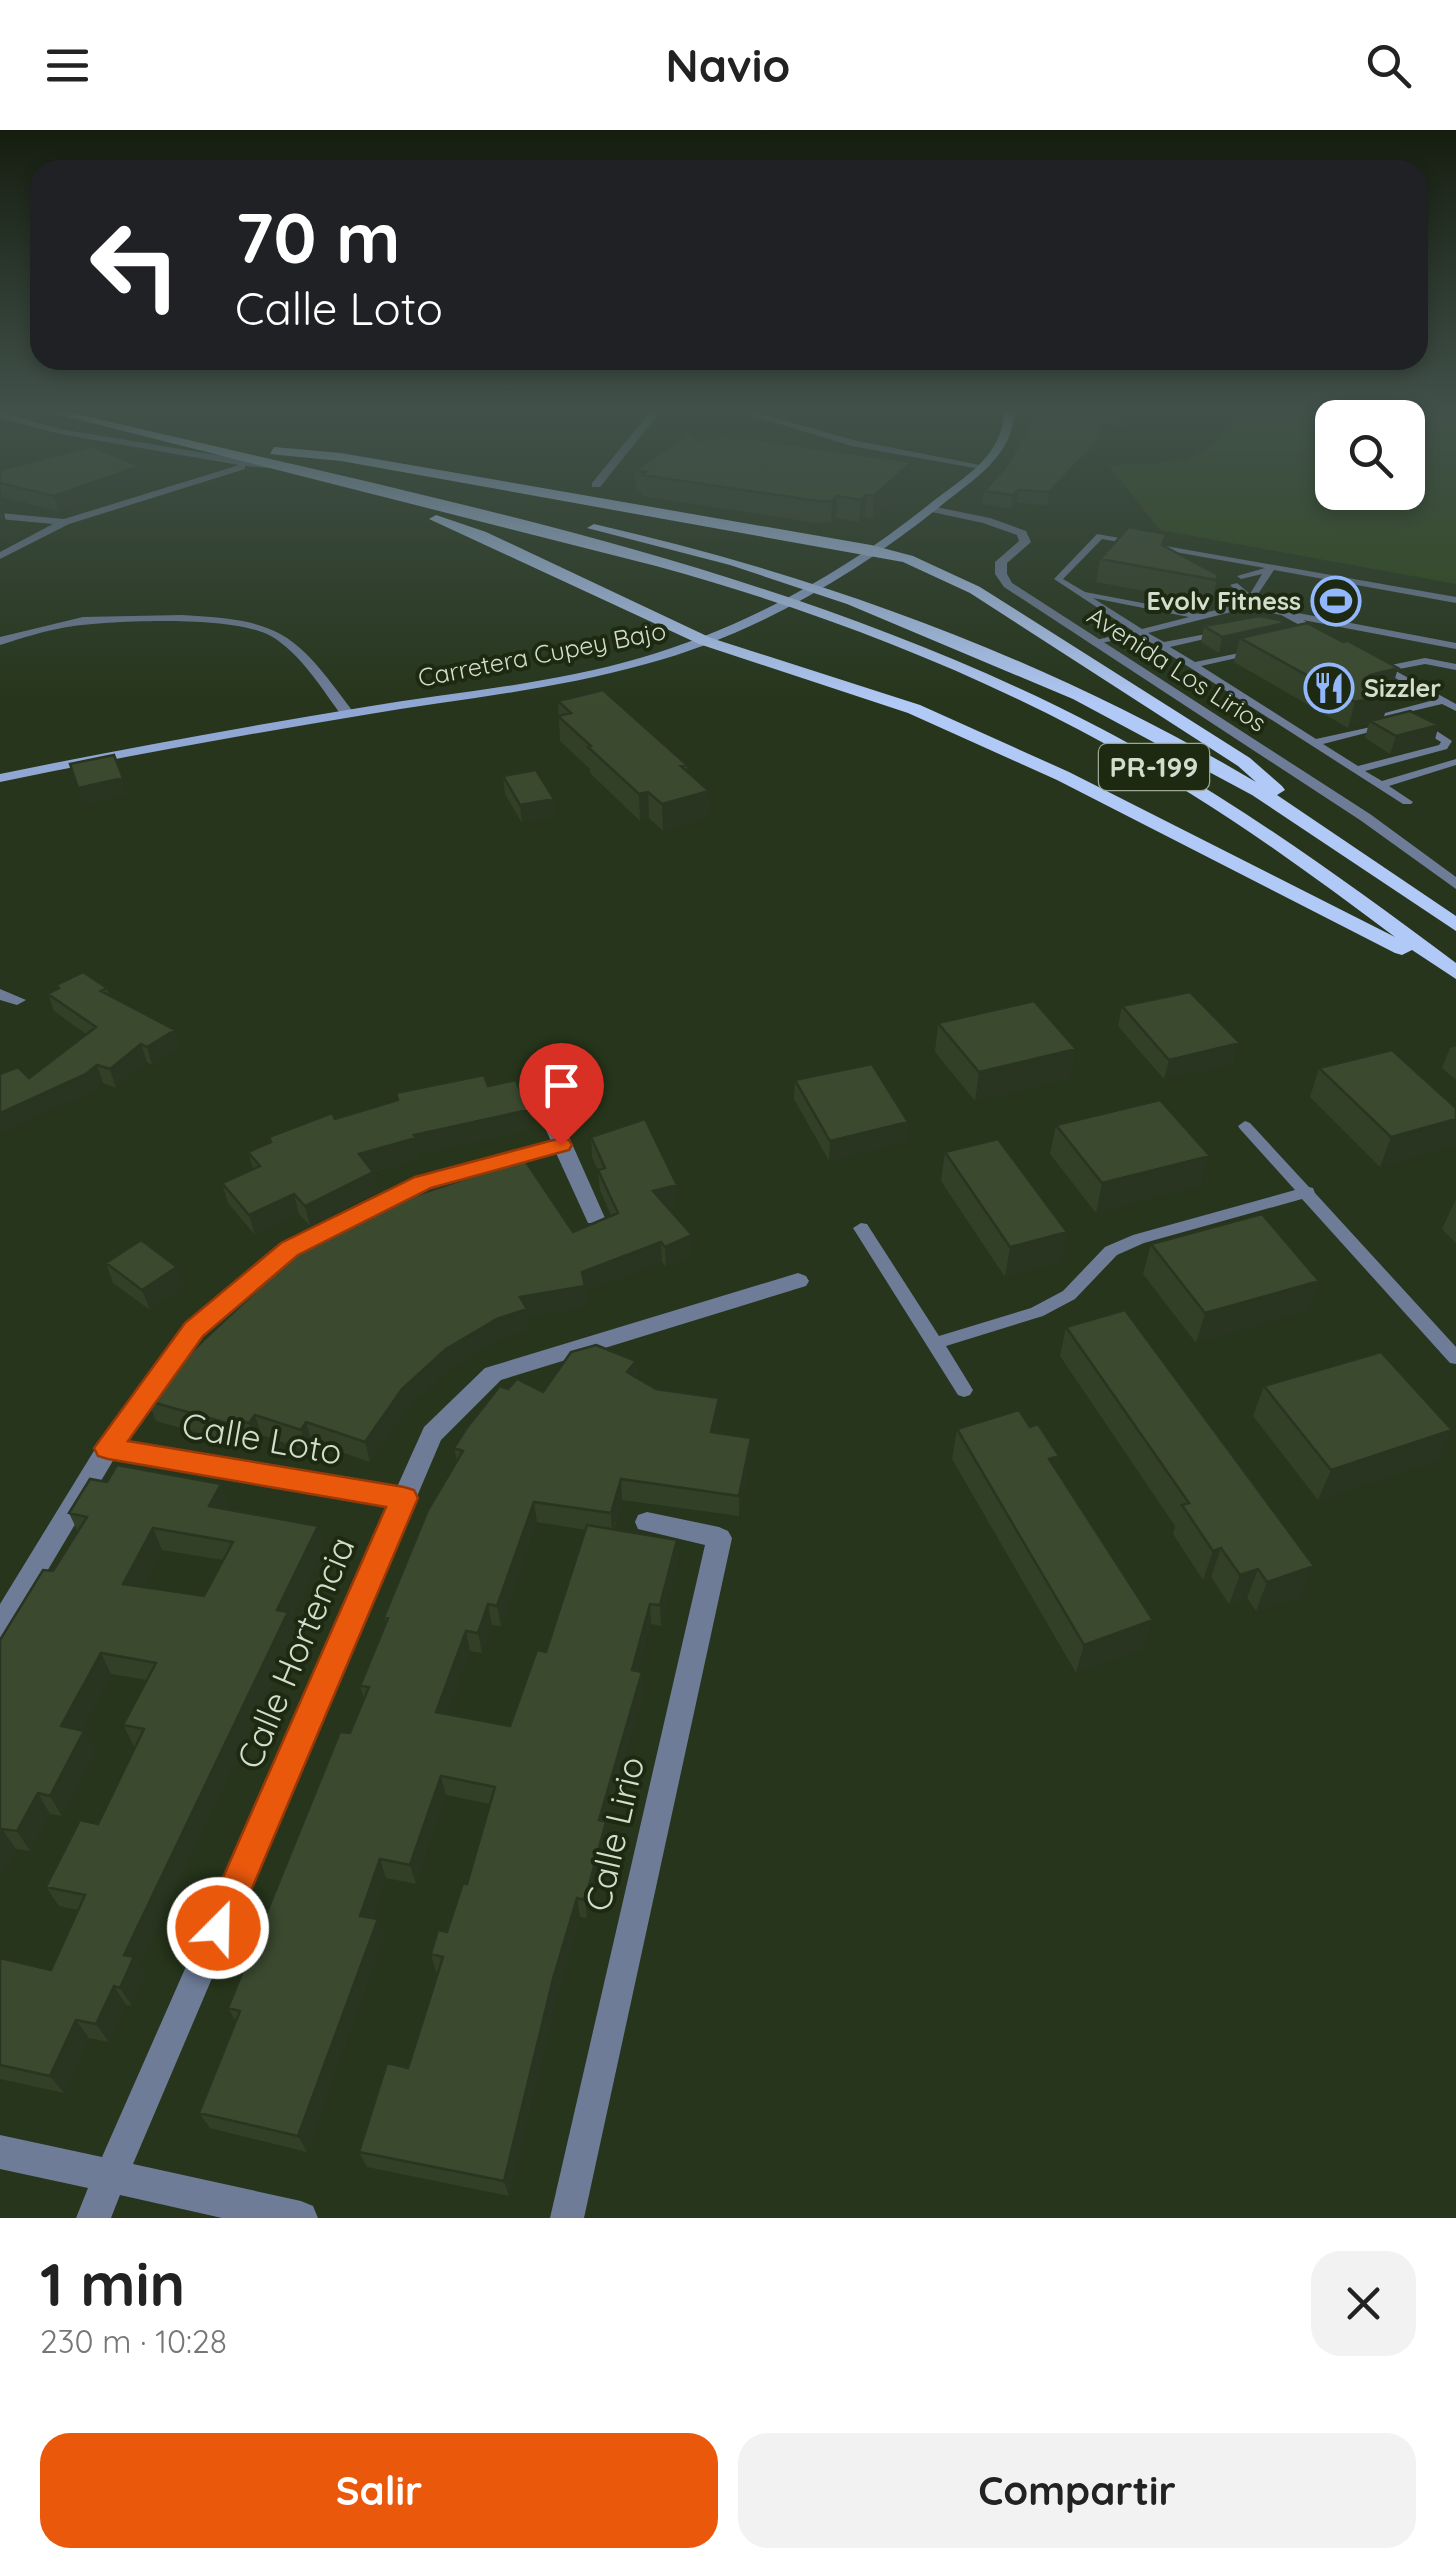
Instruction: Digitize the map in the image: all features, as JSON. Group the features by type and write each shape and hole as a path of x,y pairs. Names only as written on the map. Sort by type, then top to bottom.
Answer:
{"main road":[{"path":"417,509 481,535 705,641 914,709 1047,768 1456,975"},
{"name":"PR-199","path":"452,509 704,574 822,612 980,676 1089,731 1243,819 1456,975"},
{"name":"PR-199","path":"503,509 730,560 950,637 1040,676 1191,752 1303,819 1456,924"},
{"path":"643,509 871,549 908,560 975,590 1244,762 1303,819"}],"street":[{"path":"0,556 66,522 106,509"},
{"name":"Carretera Cupey Bajo","path":"0,778 629,664 738,627 852,562 929,509"},
{"name":"Avenida Los Lirios","path":"932,509 986,520 1022,533 1026,542 1001,562 1000,574 1008,585 1365,817 1456,884"},
{"path":"0,516 66,522"},
{"path":"0,641 39,628 84,621 243,621 273,632 298,654 346,714"},
{"path":"551,1118 596,1218"},
{"path":"0,1627 108,1448 194,1330 289,1249 423,1182 561,1145"},
{"name":"Calle Hortencia","path":"93,2218 432,1434 493,1374 798,1281"},
{"name":"Calle Loto","path":"108,1448 404,1498"},
{"name":"Calle Lirio","path":"567,2218 720,1538 647,1522"},
{"path":"0,2152 301,2218"}],"lane":[{"path":"1407,802 1058,579 1100,536 1456,600"},
{"path":"1249,602 1238,580 1270,568"},
{"path":"1249,602 1270,568"},
{"path":"1079,593 1202,616"},
{"path":"1095,643 1249,602 1284,613 1456,646"},
{"path":"1284,613 1332,640"},
{"path":"1277,624 1296,631 1300,637"},
{"path":"1160,646 1233,630"},
{"path":"1192,666 1260,650"},
{"path":"1386,670 1425,661 1456,667"},
{"path":"1374,663 1456,708"},
{"path":"1309,740 1443,701"},
{"path":"1309,740 1406,721 1446,741 1444,746 1356,770"},
{"path":"1380,785 1456,762"},
{"path":"1245,1126 1456,1358"},
{"path":"935,1343 1037,1312 1069,1296 1111,1251 1139,1239 1308,1192"},
{"path":"861,1228 964,1390"}],"green space":[{"path":"1144,509 1456,509 1456,584 1160,530"}],"building":[{"path":"1129,527 1166,534 1162,545 1218,575 1216,580 1100,559"},
{"path":"1259,616 1289,622 1222,637 1204,626"},
{"path":"1307,623 1398,668 1371,675 1390,686 1390,695 1355,702 1240,638"},
{"path":"603,690 687,765 681,766 709,791 662,804 648,792 639,794 558,716 571,713 558,701"},
{"path":"1410,711 1439,725 1396,736 1370,721"},
{"path":"114,755 123,778 78,788 70,764"},
{"path":"536,770 554,799 520,805 503,776"},
{"path":"83,972 107,988 101,991 175,1030 147,1047 141,1044 110,1069 97,1065 86,1074 0,1113 0,1074 18,1067 29,1078 96,1027 48,994 59,988 56,985"},
{"path":"1190,992 1240,1043 1169,1060 1122,1006"},
{"path":"1034,1001 1076,1049 979,1072 938,1023"},
{"path":"1392,1050 1456,1108 1456,1119 1391,1137 1319,1068"},
{"path":"872,1064 908,1122 830,1141 795,1080"},
{"path":"484,1075 488,1086 516,1080 528,1110 414,1135 416,1138 359,1154 373,1172 305,1206 294,1194 249,1215 222,1183 260,1166 248,1152 271,1142 269,1137 332,1113 335,1119 398,1100 396,1093"},
{"path":"1160,1100 1210,1156 1102,1183 1056,1125"},
{"path":"645,1119 677,1185 653,1191 692,1235 665,1247 661,1242 582,1272 585,1286 520,1297 527,1309 497,1319 446,1349 402,1389 365,1442 306,1422 301,1430 255,1415 249,1423 230,1419 227,1423 148,1401 176,1366 254,1293 246,1288 271,1268 268,1265 329,1230 322,1223 388,1190 396,1202 524,1159 573,1232 618,1213 598,1170 605,1168 591,1137"},
{"path":"998,1139 1067,1232 1010,1247 945,1152"},
{"path":"1262,1214 1319,1281 1205,1313 1151,1244"},
{"path":"141,1240 177,1267 142,1290 106,1263"},
{"path":"1125,1310 1314,1566 1267,1582 1258,1569 1240,1575 1221,1548 1213,1551 1182,1505 1189,1503 1066,1327"},
{"path":"596,1345 636,1361 627,1372 656,1389 719,1398 711,1432 751,1438 739,1496 621,1479 611,1513 534,1502 497,1606 488,1604 478,1633 466,1631 436,1712 510,1726 537,1650 546,1652 587,1525 677,1540 660,1605 650,1604 632,1670 642,1672 599,1820 606,1822 585,1900 577,1898 553,1979 504,2181 359,2152 387,2063 408,2068 443,1957 431,1954 438,1930 447,1932 463,1883 467,1884 495,1787 441,1776 410,1865 380,1859 360,1916 378,1919 298,2136 199,2113 240,2011 228,2008 340,1732 350,1733 369,1687 360,1686 388,1618 384,1617 428,1510 463,1451 454,1448 500,1386 508,1389 517,1379 543,1392 571,1352"},
{"path":"1381,1352 1452,1430 1331,1470 1264,1386"},
{"path":"1019,1410 1030,1427 1038,1424 1059,1456 1049,1459 1153,1620 1084,1645 957,1429"},
{"path":"117,1465 221,1484 209,1506 318,1526 277,1610 288,1612 124,1955 134,1957 120,1988 114,1986 96,2024 76,2020 50,2076 0,2065 0,1958 51,1970 85,1895 46,1887 80,1820 98,1824 144,1729 123,1725 156,1663 101,1653 61,1726 84,1731 50,1796 38,1793 17,1831 2,1829 0,1833 0,1640 43,1570 53,1571 87,1517 69,1513 90,1479 107,1482","holes":["153,1528 233,1542 204,1596 123,1584"]}],"place":[{"name":"Evolv Fitness","path":"1336,601"},
{"name":"Sizzler","path":"1329,688"}],"route":[{"path":"218,1928 404,1498 108,1448 194,1330 289,1249 423,1182 561,1145"}]}
